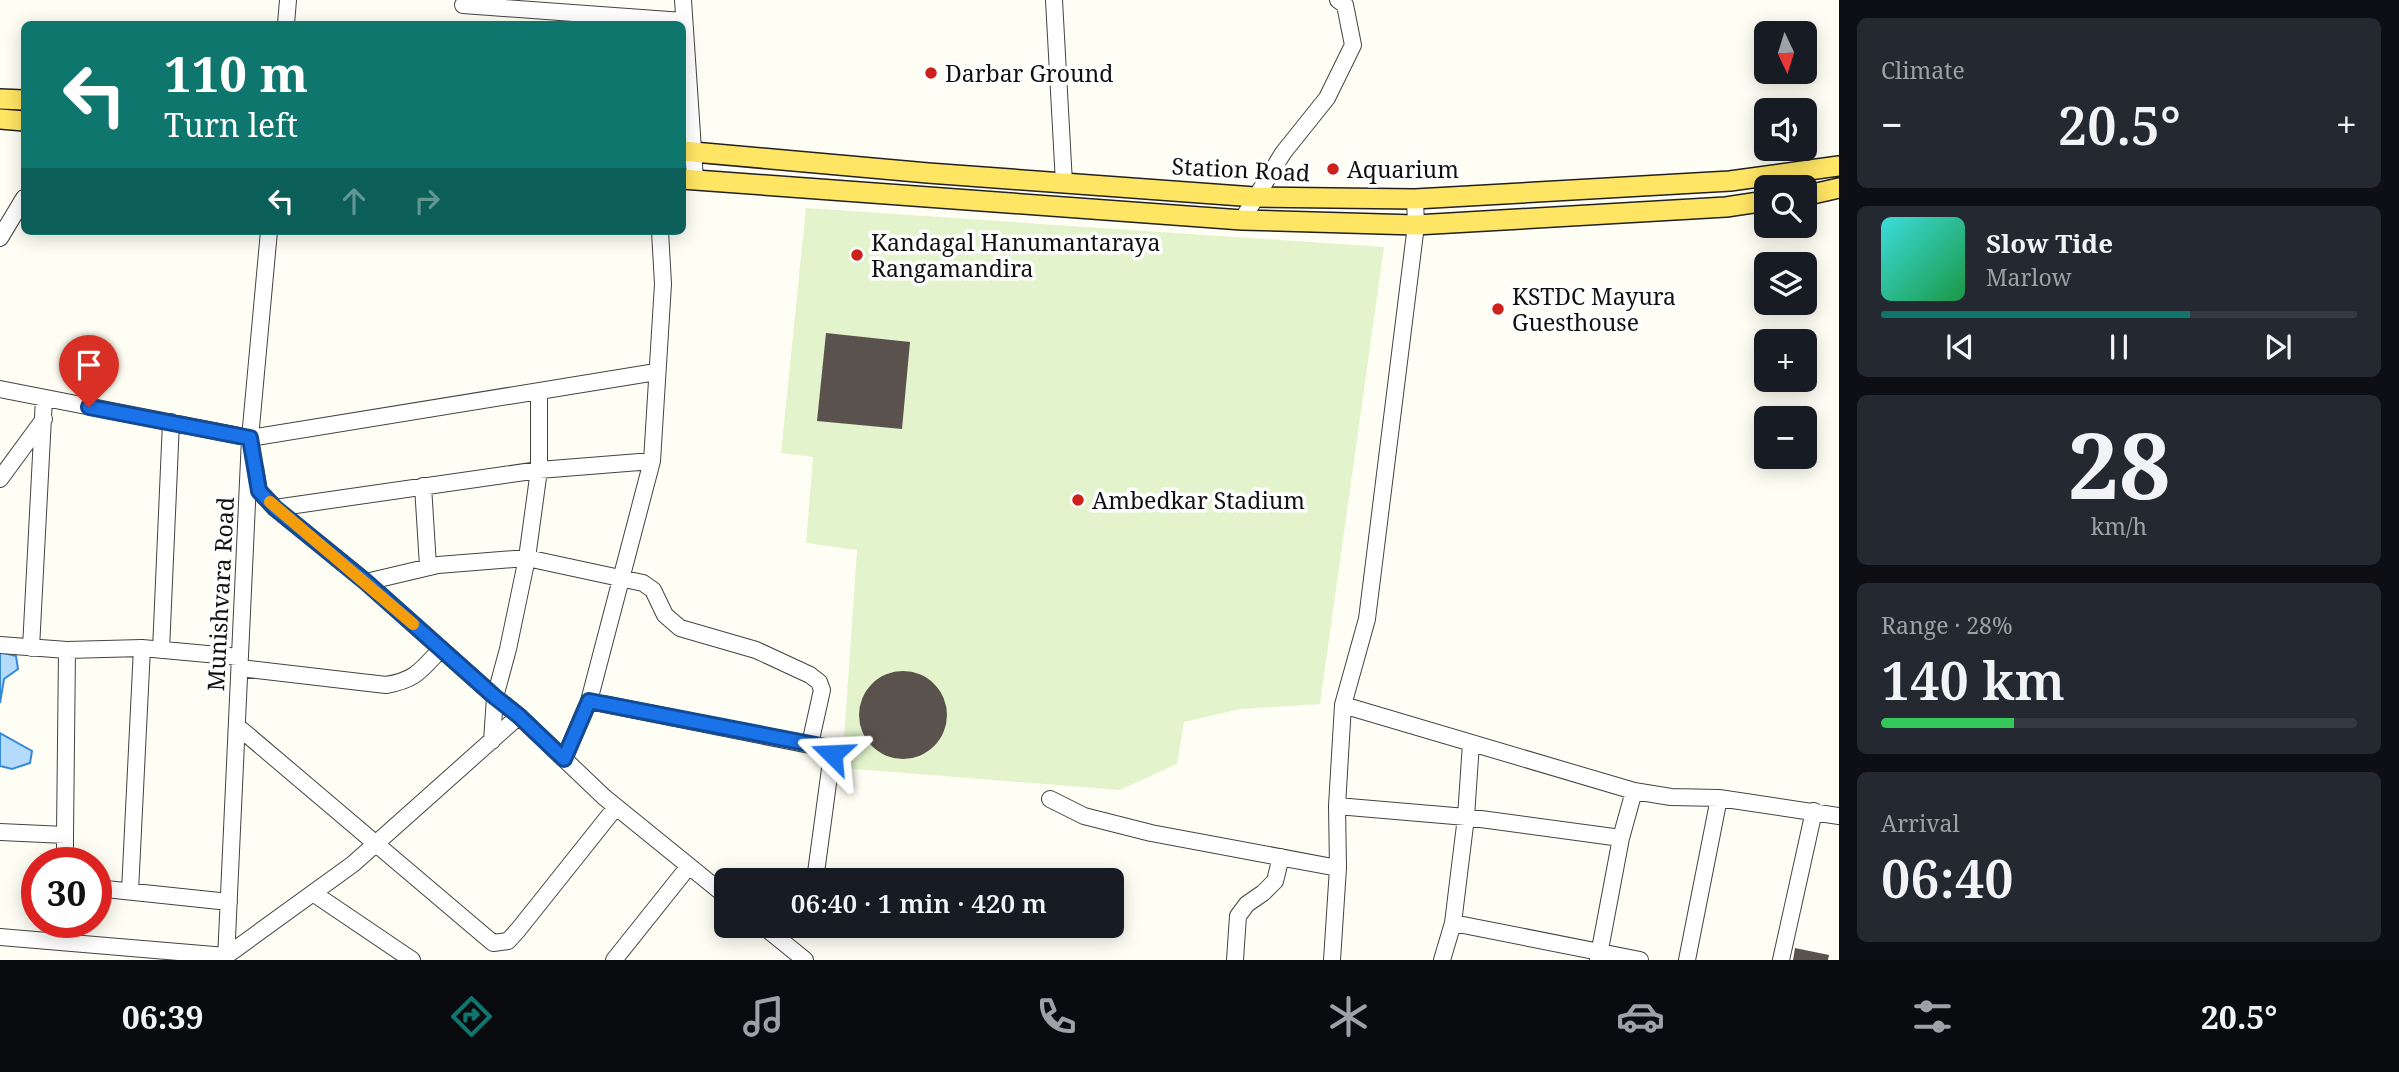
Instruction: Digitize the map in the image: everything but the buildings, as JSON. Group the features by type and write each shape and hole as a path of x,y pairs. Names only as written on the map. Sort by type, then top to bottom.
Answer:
{"main road":[{"path":"0,99 21,100"},
{"path":"0,119 21,121"},
{"name":"Station Road","path":"688,152 1255,197 1415,199 1730,181 1839,166"},
{"path":"689,179 1242,220 1416,225 1726,207 1754,203"},
{"path":"1817,193 1839,188"}],"street":[{"path":"286,21 288,0"},
{"path":"683,0 683,21"},
{"path":"1054,0 1064,183"},
{"path":"1242,220 1283,153 1327,98 1353,45 1345,5 1338,0"},
{"path":"463,5 670,21"},
{"path":"686,100 689,179"},
{"path":"1332,960 1343,705 1367,619 1416,225 1415,199"},
{"path":"0,239 21,203"},
{"name":"Munishvara Road","path":"226,958 250,438 269,235"},
{"path":"564,759 589,701 652,461 663,284 660,235"},
{"path":"0,390 250,438 656,372"},
{"path":"492,741 495,697 527,558 539,470 539,391"},
{"path":"31,648 44,398"},
{"path":"0,479 43,421 62,401"},
{"path":"161,650 170,422"},
{"path":"250,438 259,491 275,508 366,582 519,716 617,807 714,886"},
{"path":"275,508 539,470 652,461"},
{"path":"423,486 428,566"},
{"path":"295,525 316,502"},
{"path":"366,582 428,566 527,558 643,583 653,590 665,615 680,628 756,650 810,674 819,682 822,690 810,744"},
{"path":"0,645 66,650 142,648 386,685 406,681 418,673 441,649"},
{"path":"130,891 142,648"},
{"path":"65,847 66,650"},
{"path":"589,701 830,749 832,754 817,868"},
{"path":"1343,705 1634,791 1671,797 1719,798 1839,816"},
{"path":"0,937 226,958 378,844 519,716"},
{"path":"237,726 487,939 500,943 508,941 518,930 617,807"},
{"path":"1442,960 1453,923 1466,817 1471,743"},
{"path":"1599,956 1621,838 1634,791"},
{"path":"1687,960 1719,798"},
{"path":"1050,799 1084,816 1151,833 1338,867"},
{"path":"1337,806 1466,817 1621,838"},
{"path":"1782,960 1814,811"},
{"path":"0,832 65,835"},
{"path":"1235,960 1238,916 1247,904 1275,881 1282,857"},
{"path":"614,960 689,866"},
{"path":"112,889 229,902"},
{"path":"313,893 412,960"},
{"path":"1453,923 1599,956 1640,960"},
{"path":"787,938 805,960"}],"green space":[{"name":"Ambedkar Stadium","path":"806,208 1384,247 1320,704 1241,709 1184,722 1177,764 1120,790 842,768 857,550 806,543 813,457 781,453"}],"water":[{"path":"0,652 16,656 18,669 4,679 0,703"},
{"path":"0,733 32,751 30,763 12,769 0,766"}],"slow traffic":[{"path":"270,502 413,624"}],"place":[{"name":"Darbar Ground","path":"931,73"},
{"name":"Aquarium","path":"1333,169"},
{"name":"Kandagal Hanumantaraya Rangamandira","path":"857,255"},
{"name":"KSTDC Mayura Guesthouse","path":"1498,309"},
{"name":"Ambedkar Stadium","path":"1078,500"}],"route":[{"path":"89,407 250,438 259,491 275,508 366,582 564,759 589,701 826,747 832,754"}]}
